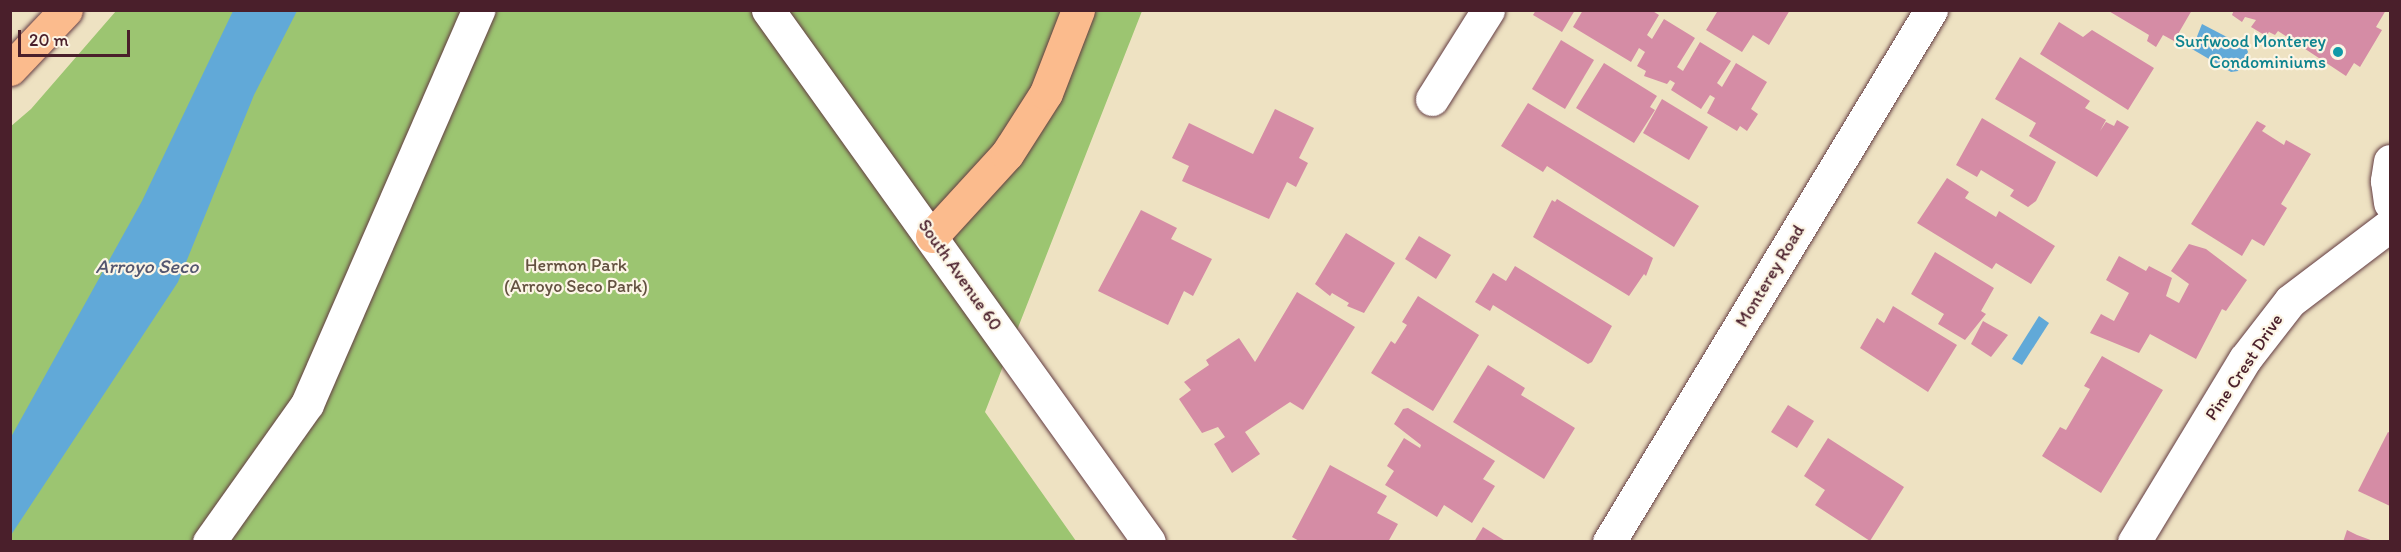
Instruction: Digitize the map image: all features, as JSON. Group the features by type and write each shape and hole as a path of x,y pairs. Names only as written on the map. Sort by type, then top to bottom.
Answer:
{"highway":[{"path":"10,69 66,10"},
{"path":"932,236 1007,154 1046,93 1078,10"}],"street":[{"path":"209,542 307,404 478,10"},
{"name":"South Avenue 60","path":"768,10 1149,542"},
{"path":"1432,99 1488,10"},
{"name":"Monterey Road","path":"1609,542 1931,10"},
{"path":"2391,161 2386,181 2391,203"},
{"name":"Pine Crest Drive","path":"2134,542 2245,359 2289,301 2391,225"}],"green space":[{"name":"Hermon Park (Arroyo Seco Park)","path":"116,11 1142,11 985,412 1076,541 11,541 10,127 31,109"}],"water":[{"name":"Arroyo Seco","path":"233,11 297,11 254,95 178,282 11,535 11,437 142,201"},
{"path":"2202,24 2246,47 2248,52 2238,71 2231,72 2192,49"},
{"path":"2039,316 2049,323 2022,365 2012,359"}],"building":[{"path":"1536,10 1575,10 1562,32 1533,15"},
{"path":"1583,10 1651,10 1659,15 1647,35 1652,39 1664,19 1695,38 1677,67 1683,71 1700,42 1731,61 1717,83 1722,87 1736,63 1767,82 1751,109 1758,114 1747,131 1740,126 1737,131 1707,113 1715,98 1710,95 1701,109 1671,90 1675,83 1670,80 1667,84 1644,76 1646,71 1637,66 1645,52 1639,48 1631,62 1573,27"},
{"path":"1714,10 1790,10 1769,45 1753,35 1742,52 1706,30 1717,12"},
{"name":"Surfwood Monterey Condominiums","path":"2107,10 2192,10 2174,41 2163,35 2156,47 2147,41 2149,35"},
{"name":"Surfwood Monterey Condominiums","path":"2234,10 2386,10 2376,27 2382,30 2360,67 2354,63 2346,76 2278,31 2275,35 2269,32 2266,36 2251,27 2256,20 2245,17 2242,22 2232,15"},
{"path":"2059,22 2083,37 2092,30 2154,68 2128,110 2040,54"},
{"path":"1561,40 1594,60 1565,109 1532,89"},
{"path":"2020,57 2090,101 2085,108 2106,120 2100,131 2106,122 2114,126 2117,120 2129,127 2097,177 2029,136 2036,123 1995,99"},
{"path":"1604,63 1657,96 1650,107 1655,110 1634,143 1576,108"},
{"path":"1662,99 1708,127 1689,160 1643,133"},
{"path":"1528,103 1699,206 1674,247 1547,166 1543,172 1501,146"},
{"path":"1275,109 1314,128 1299,158 1308,163 1296,187 1287,182 1269,219 1182,181 1189,166 1172,158 1189,123 1253,154"},
{"path":"1982,118 2056,162 2036,201 2028,207 2010,196 2014,190 1981,170 1977,177 1956,165"},
{"path":"2257,121 2266,126 2262,131 2284,145 2286,140 2311,154 2281,204 2287,208 2264,246 2252,239 2242,256 2191,224"},
{"path":"1947,178 1969,192 1965,198 1996,217 1999,211 2055,246 2031,284 1996,263 1992,269 1917,223"},
{"path":"1557,199 1653,258 1646,276 1644,274 1629,296 1533,237 1552,200 1555,202"},
{"path":"1141,210 1177,228 1171,239 1212,259 1193,296 1184,291 1168,325 1098,291"},
{"path":"1346,233 1395,263 1364,313 1347,306 1349,303 1332,293 1330,296 1315,284"},
{"path":"1419,236 1451,255 1436,279 1405,259"},
{"path":"2189,244 2206,249 2247,280 2226,311 2222,309 2196,359 2150,334 2139,353 2090,333 2101,314 2114,321 2129,293 2106,280 2119,256 2146,271 2149,266 2172,278 2166,296 2179,303 2189,284 2171,271"},
{"path":"1935,252 1994,288 1981,311 1986,314 1965,340 1938,324 1944,314 1911,294"},
{"path":"1515,266 1612,326 1592,362 1588,364 1493,305 1490,311 1475,302 1493,273 1506,281"},
{"path":"1297,292 1355,327 1303,410 1290,402 1245,432 1260,454 1232,473 1214,444 1225,437 1218,427 1202,433 1179,399 1191,390 1184,382 1209,365 1206,360 1239,338 1255,362"},
{"path":"1418,296 1479,335 1433,411 1371,373 1391,341 1395,344 1407,325 1402,322"},
{"path":"1893,306 1957,345 1928,392 1860,348 1877,318 1884,323"},
{"path":"1983,321 2008,335 1991,357 1971,344"},
{"path":"2102,356 2163,390 2101,493 2042,456 2060,427 2066,430 2090,389 2084,386"},
{"path":"1488,365 1525,388 1521,395 1575,428 1544,479 1453,422"},
{"path":"1788,405 1814,421 1797,448 1771,432"},
{"path":"1408,408 1495,461 1483,479 1495,486 1472,523 1444,505 1437,517 1385,485 1394,471 1387,466 1404,438 1420,448 1421,445 1394,424 1403,409"},
{"path":"2388,432 2390,433 2390,506 2358,491"},
{"path":"1828,438 1904,487 1870,541 1815,505 1825,490 1804,476"},
{"path":"1330,465 1387,496 1377,513 1398,524 1388,542 1301,542 1292,537"},
{"path":"1483,527 1507,542 1474,542"},
{"path":"2347,530 2357,535 2376,542 2343,542"}],"place":[{"name":"Surfwood Monterey Condominiums","path":"2338,52"}]}
